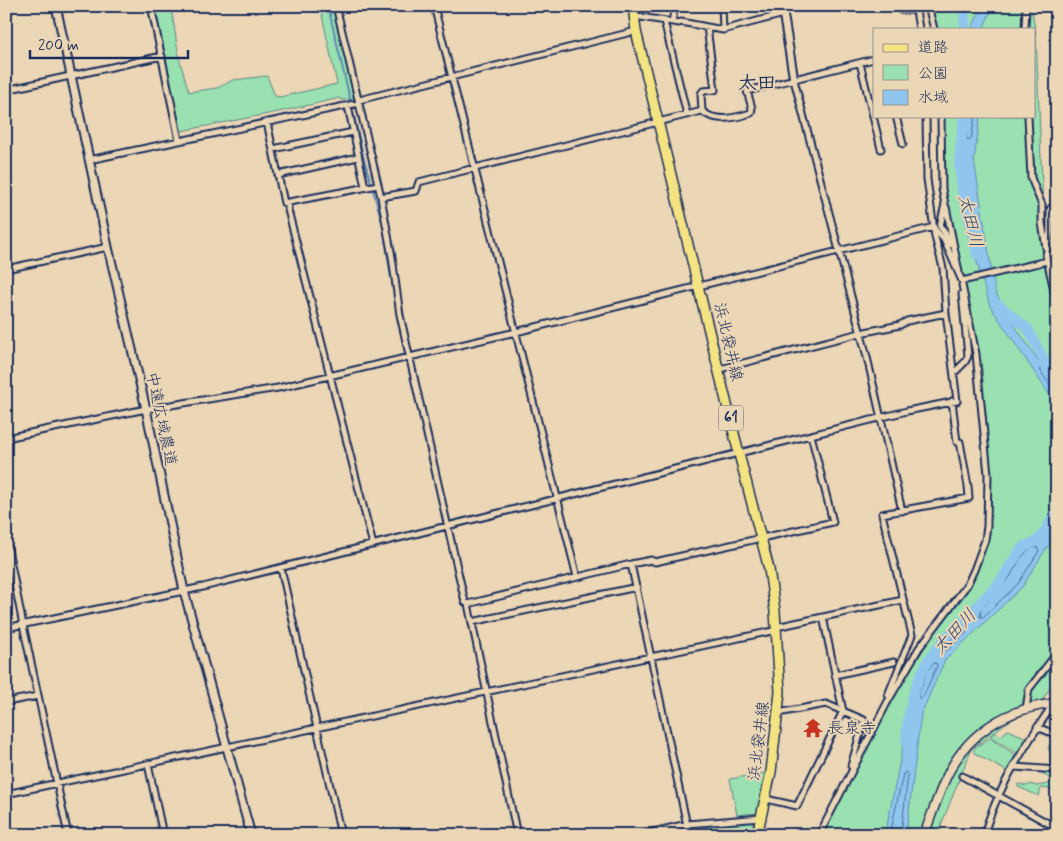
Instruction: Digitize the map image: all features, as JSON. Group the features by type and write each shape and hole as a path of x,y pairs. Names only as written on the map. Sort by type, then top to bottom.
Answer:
{"main road":[{"name":"浜北袋井線","path":"633,6 636,31 720,369 739,454 769,569 776,628 780,692 771,772 757,835"},
{"path":"924,835 953,764 984,728 1026,709 1055,703"}],"street":[{"name":"中遠広域農道","path":"56,6 108,247 146,409 184,591 251,835"},
{"path":"151,6 179,140"},
{"path":"336,6 344,47 381,197 400,315 409,357 468,604 517,835"},
{"path":"434,6 577,577"},
{"path":"672,22 675,6"},
{"path":"722,6 723,30"},
{"path":"900,6 901,10 916,10 920,28"},
{"path":"928,6 934,28"},
{"path":"1025,28 1028,6"},
{"path":"634,16 723,30 783,10 794,80 867,357 902,510"},
{"path":"664,21 687,115"},
{"path":"707,27 715,90 703,91 701,94 702,111 708,116 732,119 751,113 752,108 747,91 873,59"},
{"path":"89,160 348,106 452,76 636,31"},
{"path":"6,90 162,56"},
{"path":"860,63 873,116"},
{"path":"348,106 364,187"},
{"path":"381,197 416,191 419,182 702,111"},
{"path":"873,118 881,149"},
{"path":"896,118 903,144"},
{"path":"6,628 184,591 281,568 957,400 942,268 934,227 928,179 926,118"},
{"path":"819,835 887,703 919,648 967,585 985,540 988,474 976,354 942,189 941,118"},
{"path":"1028,118 1031,178 1042,205 1042,230 1046,248 1046,262 1057,302"},
{"path":"267,122 284,203 378,184"},
{"path":"273,149 353,132"},
{"path":"278,175 358,157"},
{"path":"288,202 288,210 373,545"},
{"path":"945,204 940,226 947,236 952,261"},
{"path":"1046,248 1050,231 1050,209 1057,206"},
{"path":"6,438 146,409 278,388 516,332 934,227"},
{"path":"934,227 944,240 962,281 961,288 968,356 954,373"},
{"path":"6,268 108,247"},
{"path":"962,281 1046,262"},
{"path":"1046,262 1057,276"},
{"path":"720,369 860,333 900,325 907,321 946,313"},
{"path":"887,703 912,635 882,514 969,498 960,442 957,442 952,401"},
{"path":"468,604 631,564 650,560 655,562 833,522 811,435"},
{"path":"6,539 68,835"},
{"path":"631,564 689,835"},
{"path":"281,568 341,835"},
{"path":"472,622 637,588"},
{"path":"6,794 486,693 903,600"},
{"path":"766,800 796,806 843,711 823,617"},
{"path":"1026,709 1029,690 1057,653"},
{"path":"835,674 894,662"},
{"path":"6,702 38,696"},
{"path":"984,835 999,797 1015,767 1037,727 1055,703"},
{"path":"778,713 826,704 864,720 847,778"},
{"path":"1037,727 1057,735"},
{"path":"148,764 163,835"},
{"path":"1015,767 1057,770"},
{"path":"962,776 1057,828"},
{"path":"641,835 687,824 761,818"}],"green space":[{"path":"155,6 171,6 179,58 189,92 217,88 233,80 267,76 275,96 280,97 337,84 320,6 334,6 354,99 341,100 340,98 181,131"},
{"path":"928,6 1031,6 1035,28 933,28"},
{"path":"1036,34 1043,209 1057,251 1057,678 1039,705 1006,723 994,732 1001,736 1008,730 1027,738 1018,754 991,737 993,733 972,748 937,835 819,835 873,729 974,570 987,529 988,474 964,288 942,189 940,118 1036,118"},
{"path":"990,738 1017,756 1008,772 974,753 974,748"},
{"path":"1050,745 1057,762 1057,801 1053,801 1055,790 1041,788 1039,796 1018,787 1018,784 1036,786 1049,784 1052,780 1036,768 1055,767 1048,747"},
{"path":"766,773 757,813 737,815 730,779"},
{"path":"754,822 751,834 748,835 697,835 695,827"}],"water":[{"path":"983,6 993,6 983,28 972,28"},
{"path":"960,118 980,118 974,160 995,292 1038,360 1054,367 1057,372 1057,406 990,306 976,259 965,187"},
{"path":"1057,508 1057,531 1022,587 945,660 921,714 906,835 885,835 913,696 922,669 943,640 975,611 976,607 999,583 1016,556 1026,546 1034,543 1044,531"}],"waterway":[{"path":"328,6 364,159 383,225 391,278"},
{"name":"太田川","path":"964,6 965,28"},
{"name":"太田川","path":"964,118 959,163 962,191 977,255"},
{"name":"太田川","path":"998,304 1028,329 1057,391"},
{"name":"太田川","path":"906,743 911,701 920,675 927,663 955,628 975,611 976,607 999,583 1020,550 1041,537 1057,511"}],"place":[{"name":"長泉寺","path":"813,728"}],"district":[{"name":"太田","path":"757,83"}]}
